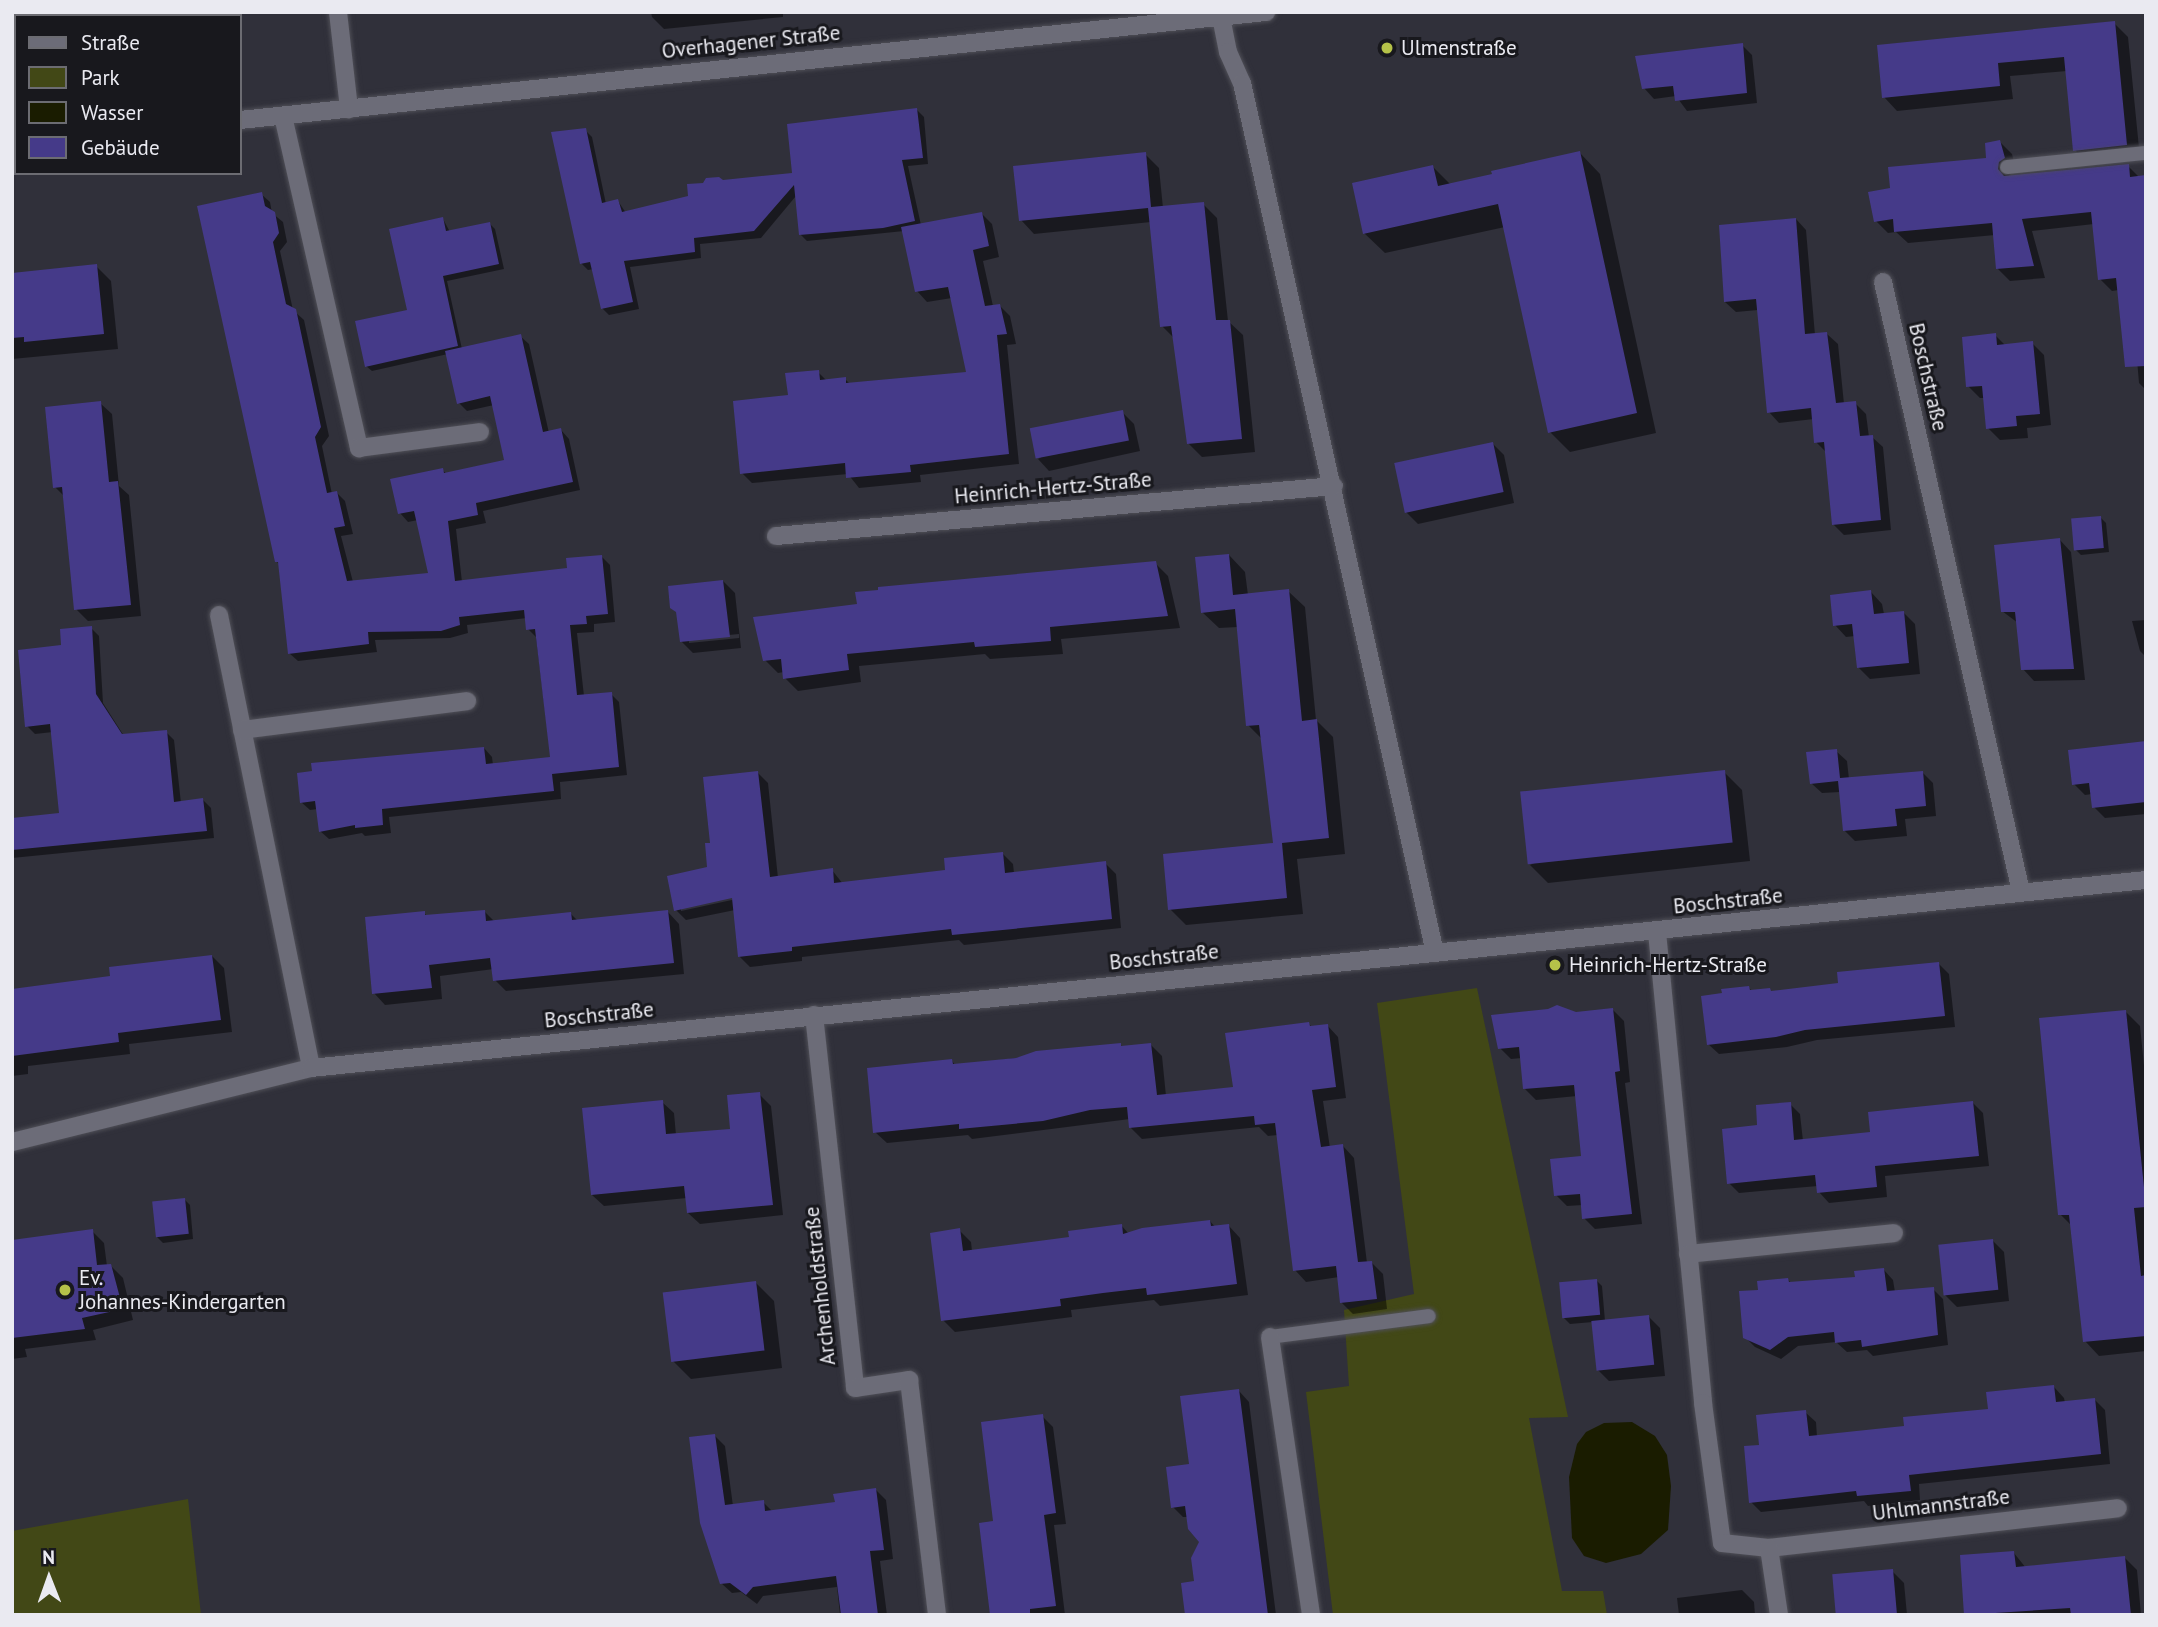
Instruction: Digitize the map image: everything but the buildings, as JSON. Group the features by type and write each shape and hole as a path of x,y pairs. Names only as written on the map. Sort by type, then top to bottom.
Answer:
{"street":[{"path":"338,12 349,109"},
{"name":"Overhagener Straße","path":"242,120 1266,12"},
{"path":"1220,15 1228,52 1242,83 1334,486 1435,953"},
{"path":"283,116 359,448 480,432"},
{"name":"Boschstraße","path":"1883,282 2021,892"},
{"name":"Heinrich-Hertz-Straße","path":"776,536 1334,486"},
{"path":"219,615 311,1068"},
{"path":"242,730 467,701"},
{"name":"Boschstraße","path":"12,1142 311,1068 2146,880"},
{"name":"Uhlmannstraße","path":"1657,932 1688,1254 1722,1543 1769,1548 2118,1508"},
{"name":"Archenholdstraße","path":"814,1015 855,1388 909,1380 937,1615"},
{"path":"1688,1254 1894,1234"},
{"path":"1270,1337 1311,1615"},
{"path":"1769,1548 1779,1615"}],"lane":[{"path":"2007,167 2146,153"},
{"path":"1270,1337 1429,1316"}],"green space":[{"path":"1477,988 1568,1417 1529,1418 1562,1591 1603,1591 1607,1615 1333,1615 1306,1392 1349,1386 1344,1310 1414,1294 1377,1003"},
{"path":"188,1499 201,1615 12,1615 12,1531"}],"water":[{"path":"1632,1422 1655,1436 1667,1455 1671,1486 1668,1530 1641,1554 1606,1563 1584,1556 1572,1538 1569,1477 1577,1444 1586,1432 1604,1423"}],"place":[{"name":"Ulmenstraße","path":"1387,48"},
{"name":"Heinrich-Hertz-Straße","path":"1555,965"},
{"name":"Ev. Johannes-Kindergarten","path":"65,1290"}]}
